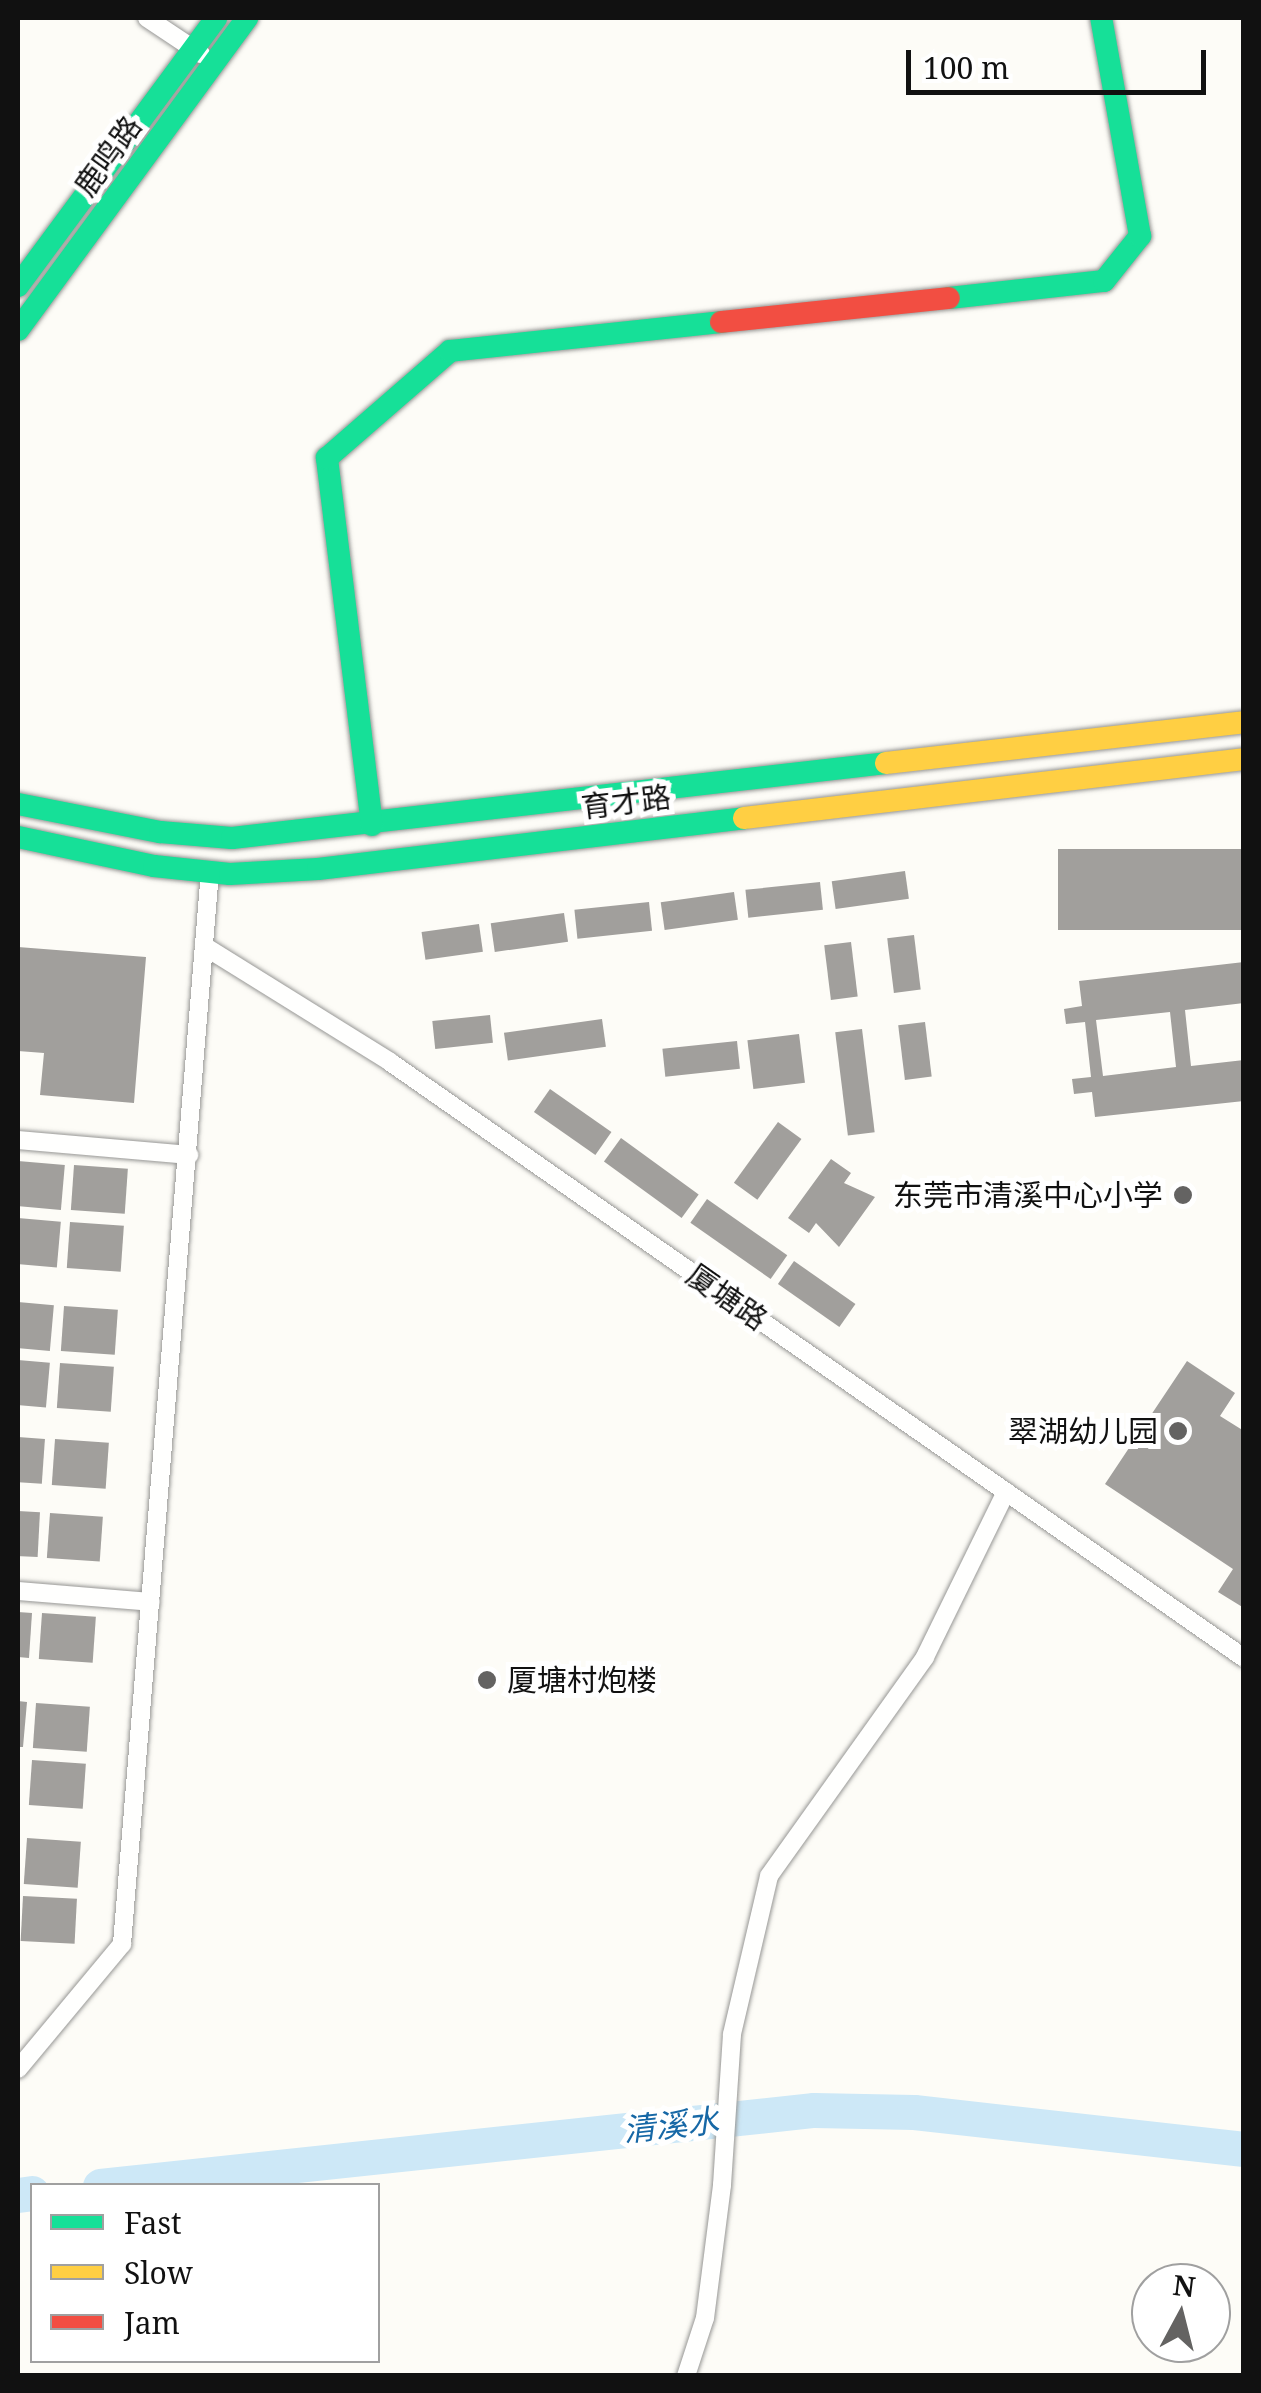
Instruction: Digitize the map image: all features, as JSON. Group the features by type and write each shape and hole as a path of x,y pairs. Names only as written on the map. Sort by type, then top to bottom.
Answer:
{"main road":[{"name":"鹿鸣路","path":"18,286 216,18"},
{"name":"鹿鸣路","path":"18,330 247,18"},
{"path":"372,824 328,458 450,351 1104,281 1140,236 1102,18"},
{"name":"育才路","path":"18,804 160,832 232,838 1244,722"},
{"name":"育才路","path":"18,837 154,866 210,872 318,869 1244,758"}],"street":[{"path":"148,18 214,63"},
{"path":"18,2069 122,1944 210,872"},
{"name":"厦塘路","path":"204,946 390,1062 1244,1658"},
{"path":"18,1140 189,1155"},
{"path":"686,2376 705,2318 722,2184 730,2060 768,1876 925,1657 1006,1492"},
{"path":"18,1591 151,1602"}],"building":[{"path":"1058,849 1244,849 1244,930 1058,930"},
{"path":"905,871 909,899 836,909 832,881"},
{"path":"820,882 823,910 748,918 745,890"},
{"path":"734,892 738,920 665,930 661,902"},
{"path":"649,902 652,931 577,939 574,910"},
{"path":"564,913 568,942 495,952 491,923"},
{"path":"479,924 483,952 425,960 422,932"},
{"path":"914,935 921,990 894,993 887,938"},
{"path":"851,942 858,997 831,1000 824,945"},
{"path":"18,947 146,957 134,1103 40,1095 44,1053 18,1051"},
{"path":"1244,962 1244,1003 1185,1010 1191,1066 1244,1060 1244,1101 1095,1117 1092,1092 1074,1094 1072,1079 1091,1077 1085,1022 1066,1024 1064,1009 1082,1006 1079,981","holes":["1170,1012 1176,1067 1103,1076 1096,1020"]},
{"path":"490,1015 493,1043 435,1049 432,1021"},
{"path":"602,1019 606,1047 508,1061 504,1033"},
{"path":"925,1022 932,1077 905,1080 898,1025"},
{"path":"862,1029 875,1132 848,1136 835,1032"},
{"path":"799,1034 805,1083 753,1089 747,1040"},
{"path":"737,1041 740,1069 665,1077 662,1049"},
{"path":"550,1089 611,1132 595,1155 534,1112"},
{"path":"778,1122 801,1139 757,1200 734,1183"},
{"path":"621,1138 699,1194 682,1218 604,1161"},
{"path":"831,1159 851,1173 844,1183 875,1197 839,1247 816,1223 809,1233 788,1218"},
{"path":"18,1161 65,1165 61,1210 18,1206"},
{"path":"74,1165 128,1169 125,1214 71,1210"},
{"path":"707,1199 787,1255 771,1279 690,1223"},
{"path":"18,1218 61,1222 57,1268 18,1264"},
{"path":"70,1222 124,1226 121,1272 67,1268"},
{"path":"794,1261 855,1304 839,1327 778,1284"},
{"path":"18,1302 54,1305 50,1351 18,1348"},
{"path":"64,1306 118,1310 115,1355 61,1351"},
{"path":"18,1360 50,1363 46,1408 18,1405"},
{"path":"1187,1361 1235,1393 1220,1416 1244,1431 1244,1608 1218,1592 1233,1569 1105,1484"},
{"path":"60,1363 114,1367 111,1412 57,1408"},
{"path":"18,1437 45,1439 42,1484 18,1482"},
{"path":"55,1439 109,1443 106,1489 52,1485"},
{"path":"18,1511 40,1512 38,1557 18,1556"},
{"path":"50,1513 103,1517 100,1562 47,1558"},
{"path":"18,1612 32,1613 29,1658 18,1657"},
{"path":"42,1613 96,1617 93,1663 39,1659"},
{"path":"18,1701 27,1702 23,1747 18,1747"},
{"path":"36,1703 90,1707 87,1752 33,1748"},
{"path":"32,1760 86,1764 83,1809 29,1805"},
{"path":"27,1838 81,1842 78,1888 24,1884"},
{"path":"23,1896 77,1899 75,1944 21,1941"}],"waterway":[{"name":"清溪水","path":"128,2183 814,2110 914,2112 1244,2149"},
{"name":"清溪水","path":"18,2195 30,2193"}],"traffic: fast":[{"path":"18,286 216,18"},
{"path":"18,330 247,18"},
{"path":"949,298 1104,281 1140,236 1101,18"},
{"path":"372,825 327,458 450,351 721,322"},
{"path":"18,804 160,832 232,838 886,763"},
{"path":"18,837 154,866 230,874 318,869 744,818"}],"traffic: slow":[{"path":"886,763 1244,722"},
{"path":"744,818 1244,759"}],"traffic: jam":[{"path":"721,322 949,298"}],"place":[{"name":"东莞市清溪中心小学","path":"1183,1195"},
{"name":"翠湖幼儿园","path":"1178,1431"},
{"name":"厦塘村炮楼","path":"487,1680"}]}
